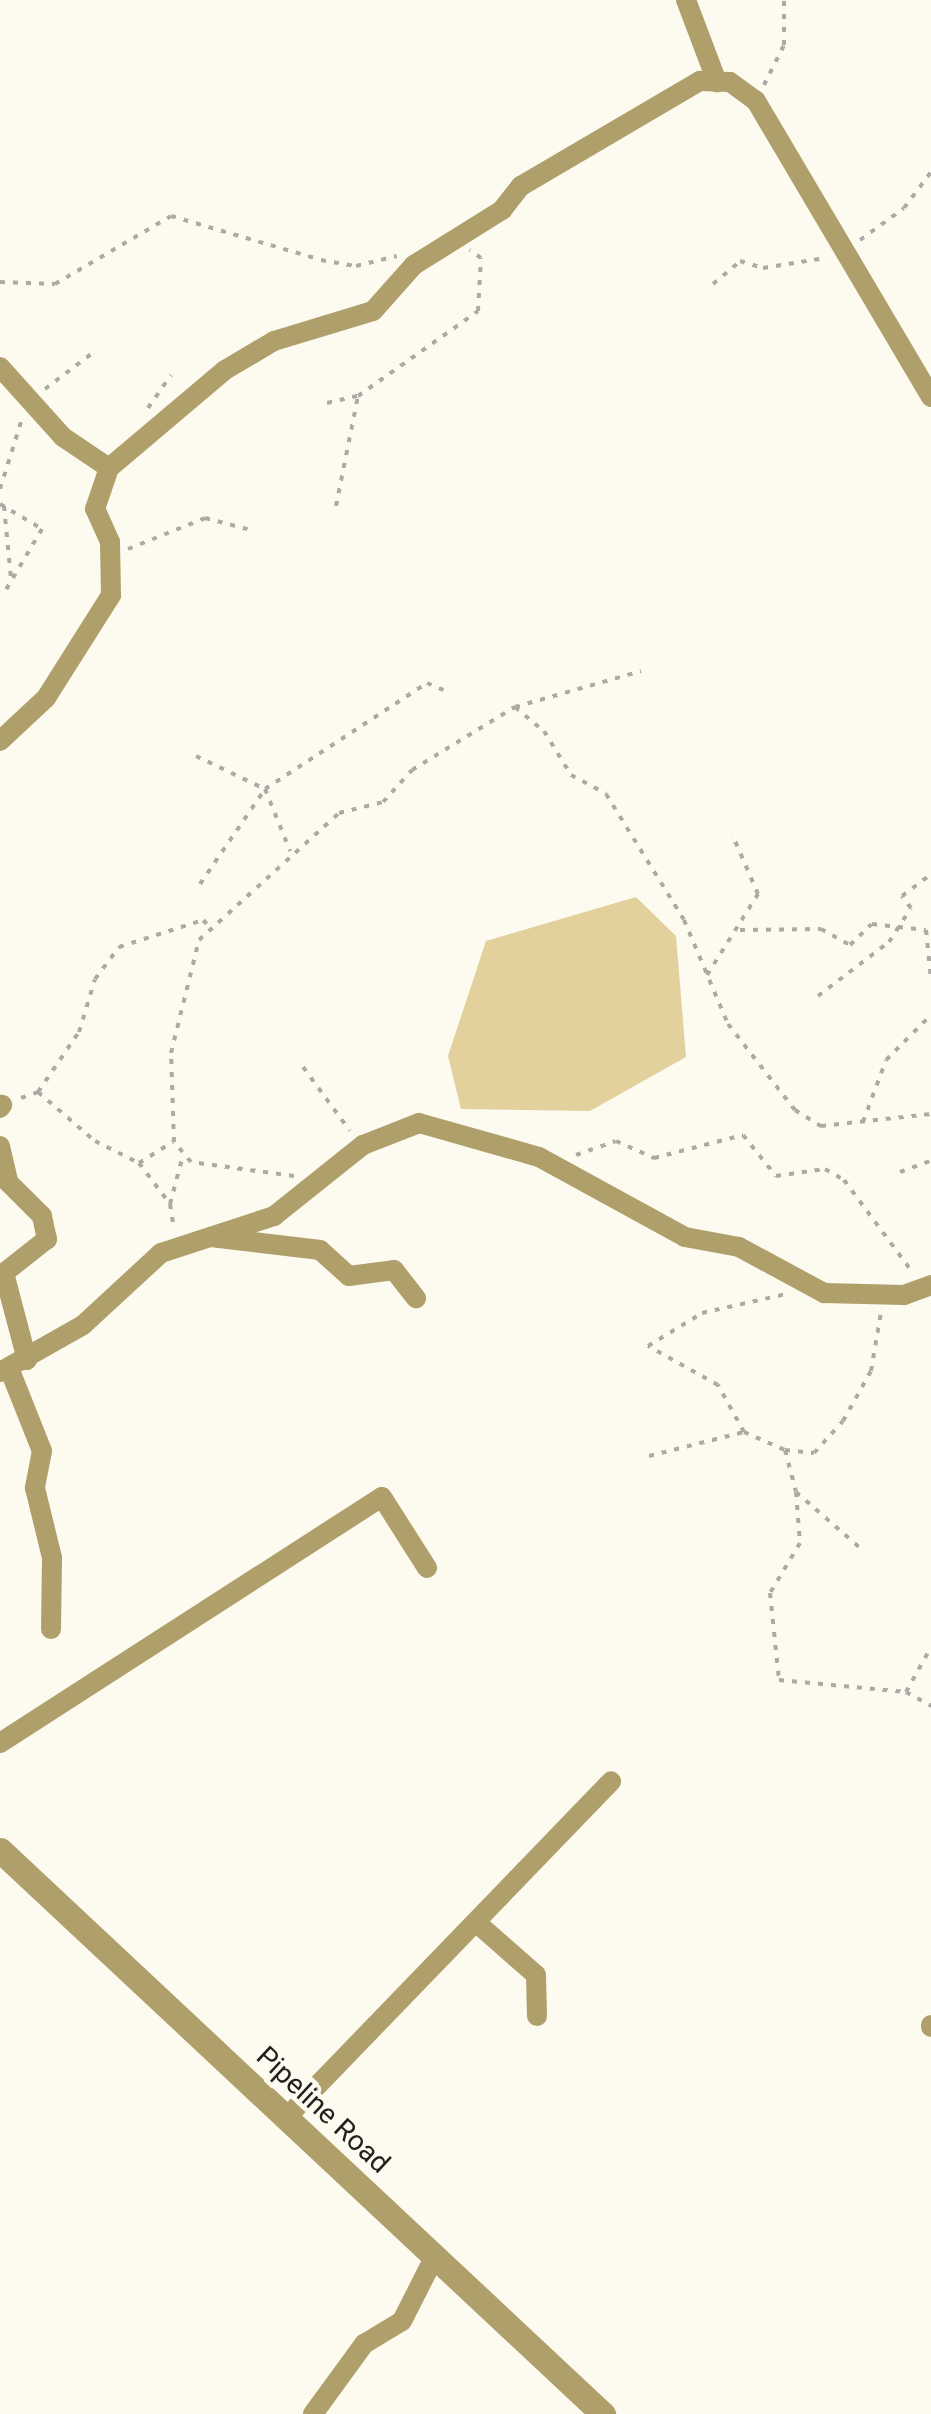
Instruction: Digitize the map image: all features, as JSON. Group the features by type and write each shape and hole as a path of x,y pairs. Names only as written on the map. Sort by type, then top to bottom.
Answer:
{"street":[{"path":"686,0 717,82 756,101 931,397"},
{"path":"0,741 46,698 111,595 110,557 95,509 108,468 225,370 274,341 373,311 427,256 649,106 717,82"},
{"path":"0,368 29,400 108,468"},
{"path":"12,1366 178,1249 274,1216 363,1146 419,1123 553,1163 685,1237 739,1248 824,1293 890,1295 929,1287"},
{"path":"0,1146 8,1182 42,1216 47,1239 4,1273 12,1366 42,1451 36,1488 52,1558 50,1629"},
{"path":"211,1237 320,1250 349,1276 394,1270 416,1298"},
{"path":"0,1742 382,1498 427,1568"},
{"path":"286,2118 478,1924 611,1781"},
{"name":"Pipeline Road","path":"0,1850 604,2414"},
{"path":"478,1924 536,1975 537,2016"},
{"path":"313,2414 364,2344 402,2321 435,2256"}],"path":[{"path":"756,101 784,45 784,0"},
{"path":"0,282 54,284 171,216 356,266 427,256"},
{"path":"327,403 358,396 478,311 480,258"},
{"path":"0,489 29,400 94,352"},
{"path":"336,506 358,396"},
{"path":"2,505 11,580"},
{"path":"2,505 42,529 4,593"},
{"path":"110,557 205,518 251,530"},
{"path":"328,1173 290,1176 191,1162 174,1142 171,1053 199,940 241,912 290,852 339,813 383,802 412,770 515,707 642,671"},
{"path":"200,884 265,789 427,682 451,693"},
{"path":"515,707 544,731 570,775 606,794 707,975 728,1024 795,1110 821,1126 931,1114"},
{"path":"196,756 265,789 290,852"},
{"path":"707,975 740,930 758,894 732,834"},
{"path":"818,996 904,925 910,908 902,896 931,874"},
{"path":"1,1106 38,1092 119,947 203,920 212,930"},
{"path":"740,930 821,930 850,945 872,924 929,928 931,979"},
{"path":"863,1122 886,1060 931,1016"},
{"path":"303,1067 363,1146"},
{"path":"38,1092 95,1141 139,1163 170,1204"},
{"path":"553,1163 616,1140 654,1158 743,1135 776,1176 825,1169 844,1180 929,1287"},
{"path":"139,1163 174,1142"},
{"path":"178,1249 170,1204 183,1153"},
{"path":"900,1172 931,1161"},
{"path":"824,1293 702,1313 648,1346 718,1385 744,1432 785,1450 814,1454 843,1420 871,1372 874,1330 890,1295"},
{"path":"649,1456 744,1432"},
{"path":"785,1450 796,1492 800,1543 770,1593 779,1680 906,1692 931,1706"},
{"path":"796,1492 858,1547"},
{"path":"906,1692 931,1647"}],"shaded area":[{"path":"636,897 676,936 686,1057 590,1111 461,1109 448,1056 486,941"}]}
